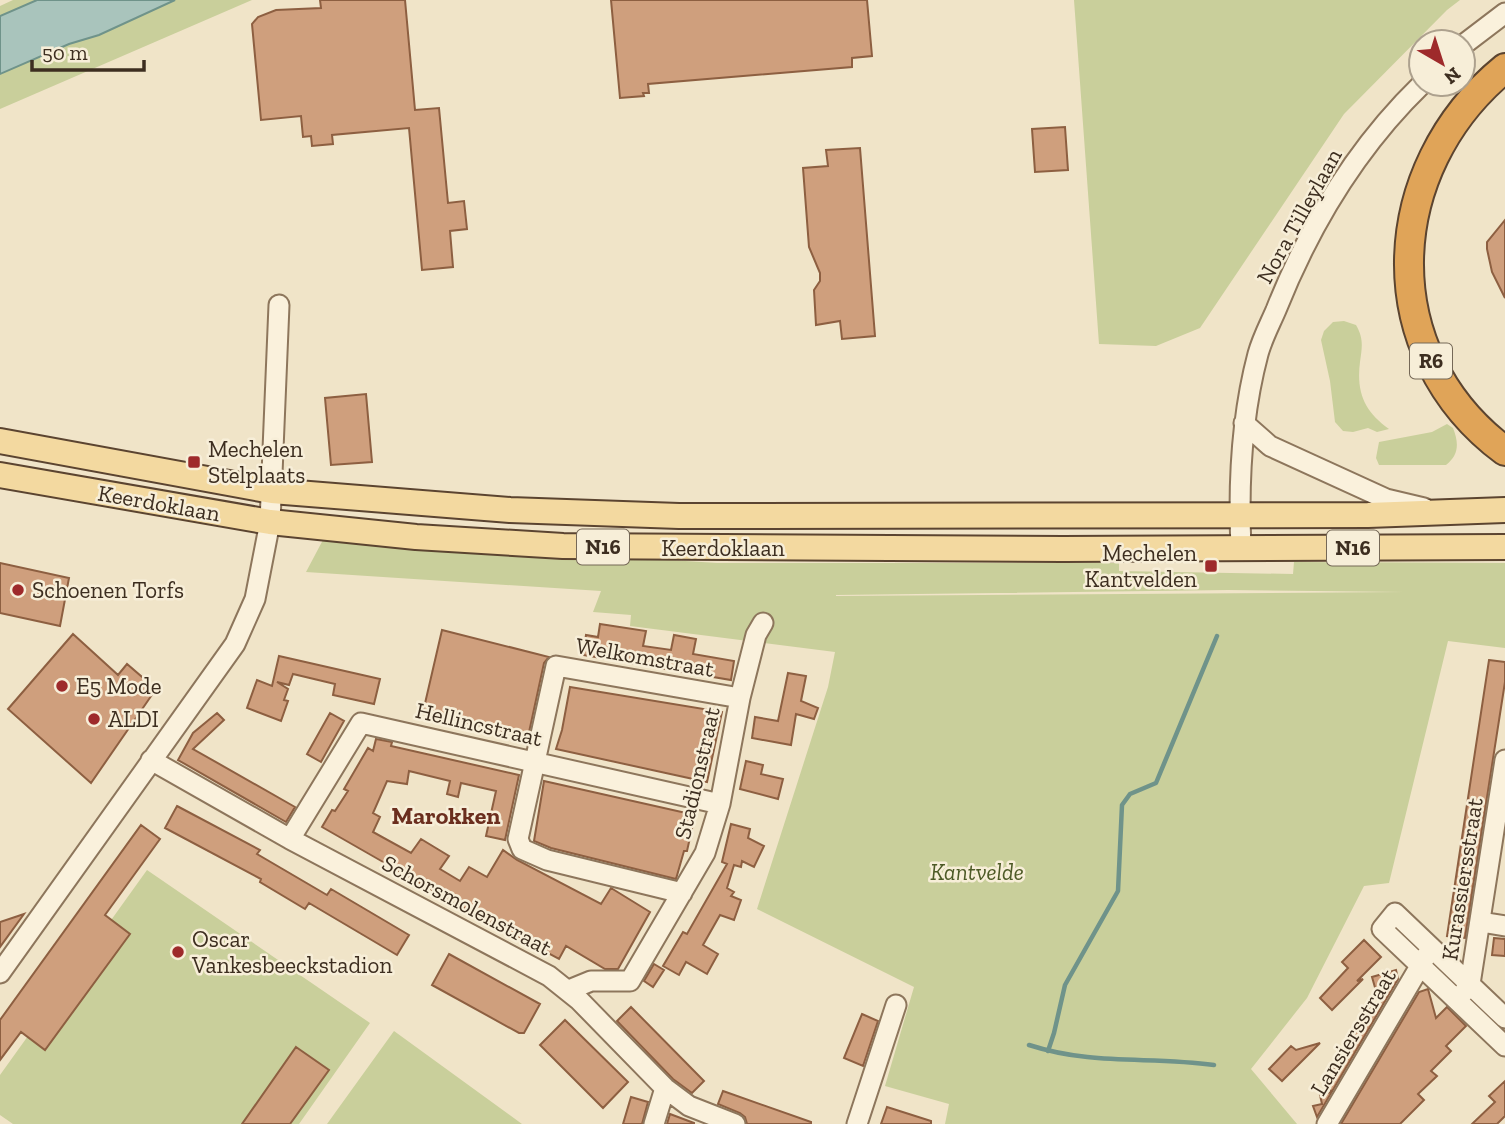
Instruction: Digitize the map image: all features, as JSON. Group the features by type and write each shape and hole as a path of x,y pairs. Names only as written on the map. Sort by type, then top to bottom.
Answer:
{"highway":[{"name":"R6","path":"1505,68 1464,110 1433,155 1424,175 1411,225 1408,268 1416,321 1436,373 1464,412 1505,451"}],"main road":[{"name":"Keerdoklaan","path":"0,441 272,491 510,510 679,516 1240,515"},
{"name":"Keerdoklaan","path":"0,475 270,522 416,537 576,546 1241,548"},
{"name":"N16","path":"1240,515 1368,515 1505,510"},
{"name":"N16","path":"1241,548 1505,547"}],"street":[{"path":"1477,34 1505,13"},
{"name":"Nora Tilleylaan","path":"1241,548 1240,457 1259,351 1294,265 1329,204 1354,164 1408,98"},
{"path":"0,973 235,644 255,600 270,522 279,305"},
{"path":"1244,423 1270,446 1320,470 1387,499 1439,511"},
{"name":"Stadionstraat","path":"569,990 591,981 630,981 705,853 720,804 740,698 756,635 762,623"},
{"name":"Welkomstraat","path":"536,762 556,666 740,698"},
{"name":"Hellincstraat","path":"290,839 361,723 720,804"},
{"name":"Schorsmolenstraat","path":"151,760 290,839 549,976 569,990 665,1088 689,1106 735,1124"},
{"name":"Kurassiersstraat","path":"1458,1002 1470,984 1503,788 1505,760"},
{"path":"536,762 517,839 522,849 547,860 682,893"},
{"name":"Lansiersstraat","path":"1505,1018 1395,913 1382,929 1505,1046"},
{"path":"1481,922 1505,926"},
{"name":"Lansiersstraat","path":"1327,1124 1431,946"},
{"path":"857,1124 896,1005"},
{"path":"654,1124 665,1088"}],"green space":[{"path":"13,0 37,0 0,16 0,6"},
{"path":"175,0 252,0 0,109 0,74 69,44 99,35"},
{"path":"1074,0 1460,0 1429,28 1407,28 1407,50 1344,114 1200,328 1156,346 1099,344"},
{"path":"1344,321 1356,325 1361,339 1359,383 1364,401 1374,416 1389,429 1377,432 1368,428 1353,432 1343,431 1335,422 1321,340 1324,331 1333,322"},
{"path":"1447,424 1453,428 1457,444 1456,453 1446,465 1379,465 1376,458 1379,442 1432,432"},
{"name":"Kantvelde","path":"324,538 717,563 1119,563 1119,571 1293,574 1294,562 1505,563 1505,648 1448,641 1389,883 1364,886 1307,998 1251,1069 1297,1124 945,1124 949,1104 885,1086 914,987 757,909 828,687 835,652 630,626 631,615 593,612 601,591 306,572","holes":["1228,590 1404,592 836,596"]},
{"name":"Oscar Vankesbeeckstadion","path":"147,870 370,1023 299,1124 13,1124 0,1115 0,1075"},
{"path":"394,1031 522,1124 327,1124"}],"water":[{"path":"37,0 175,0 99,35 69,44 0,74 0,16"}],"building":[{"path":"320,0 405,0 415,110 439,108 448,203 464,201 467,229 450,231 453,267 422,270 409,128 332,135 333,144 312,146 311,136 303,137 301,116 261,120 252,24 258,17 276,10 321,8"},
{"path":"611,0 867,0 872,56 852,58 852,67 648,84 649,93 643,93 644,96 620,98"},
{"path":"1065,127 1068,170 1035,172 1032,129"},
{"path":"860,148 875,336 842,339 840,321 816,325 814,290 820,281 820,273 809,247 803,168 828,166 826,150"},
{"path":"1505,220 1505,298 1492,272 1487,242"},
{"path":"366,394 372,462 331,465 325,398"},
{"path":"0,563 69,578 60,626 0,613"},
{"path":"600,624 646,631 643,646 671,650 674,635 696,639 693,654 734,661 731,680 583,655 586,635 598,637"},
{"path":"442,630 549,657 544,663 528,737 423,712"},
{"path":"73,634 118,675 127,664 156,689 91,783 8,709"},
{"path":"279,656 380,679 374,704 333,695 335,684 293,674 289,685 277,682 288,689 284,700 288,701 281,721 247,708 257,680 272,686"},
{"path":"1489,660 1505,662 1505,682 1465,938 1447,936"},
{"path":"788,673 806,676 801,701 818,708 814,719 796,714 791,745 752,738 755,717 778,721"},
{"path":"570,687 722,712 707,782 556,749"},
{"path":"217,713 224,720 193,749 295,807 286,822 178,760 193,733"},
{"path":"330,713 344,721 321,762 307,754"},
{"path":"376,739 392,742 391,746 519,775 505,840 486,836 496,791 461,783 458,797 447,794 450,781 409,771 407,784 387,781 373,813 380,817 373,832 411,853 421,839 449,856 440,869 460,881 469,867 487,877 503,850 601,904 611,888 650,912 618,969 605,969 566,946 559,959 322,827 348,791 344,789 368,748 373,751"},
{"path":"746,761 763,765 761,774 783,779 778,799 740,789"},
{"path":"544,781 695,815 687,851 684,851 676,879 551,848 534,841"},
{"path":"177,806 260,850 257,854 327,895 331,889 409,935 397,955 309,903 305,909 260,882 261,879 165,828"},
{"path":"731,824 750,829 748,838 764,846 754,867 742,861 741,867 734,865 727,888 734,892 731,896 741,900 734,920 720,915 703,945 718,954 707,974 686,962 679,975 663,966 683,932 687,934 727,864 722,862"},
{"path":"141,825 160,839 105,915 130,934 45,1050 21,1032 0,1060 0,1020"},
{"path":"24,914 0,947 0,922"},
{"path":"1494,938 1505,939 1505,956 1492,955"},
{"path":"1364,940 1381,957 1332,1010 1320,998 1348,968 1342,962"},
{"path":"449,954 540,1004 524,1033 519,1033 432,985"},
{"path":"654,964 664,970 653,987 644,981"},
{"path":"1396,970 1398,979 1317,1117 1313,1106 1322,1104 1320,1095 1331,1092 1328,1081 1336,1079 1333,1068 1343,1065 1341,1057 1351,1054 1348,1044 1357,1042 1354,1032 1365,1029 1362,1019 1371,1016 1369,1009 1380,1005 1372,977"},
{"path":"1428,989 1436,1018 1447,1007 1466,1026 1446,1046 1451,1051 1431,1071 1437,1076 1418,1094 1424,1100 1400,1124 1341,1124 1419,992"},
{"path":"631,1007 704,1081 692,1093 673,1079 617,1021"},
{"path":"862,1014 878,1021 863,1066 844,1058"},
{"path":"565,1020 628,1082 603,1108 540,1045"},
{"path":"1320,1043 1282,1081 1269,1069 1291,1046 1296,1050"},
{"path":"296,1047 329,1070 290,1124 242,1124"},
{"path":"1505,1081 1505,1116 1497,1124 1472,1124 1495,1102 1489,1096"},
{"path":"723,1091 811,1124 747,1124 740,1113 718,1104"},
{"path":"631,1097 648,1102 642,1124 623,1124"},
{"path":"887,1107 931,1121 931,1124 881,1124"},
{"path":"670,1114 694,1123 694,1124 667,1124"}],"waterway":[{"path":"1048,1051 1065,985 1118,891 1122,805 1130,794 1156,783 1217,636"},
{"path":"1029,1045 1076,1056 1214,1065"}],"place":[{"name":"Mechelen Stelplaats","path":"194,462"},
{"name":"Mechelen Kantvelden","path":"1211,566"},
{"name":"Schoenen Torfs","path":"18,590"},
{"name":"E5 Mode","path":"62,686"},
{"name":"ALDI","path":"94,719"},
{"name":"Oscar Vankesbeeckstadion","path":"178,952"}],"district":[{"name":"Marokken","path":"446,816"}]}
